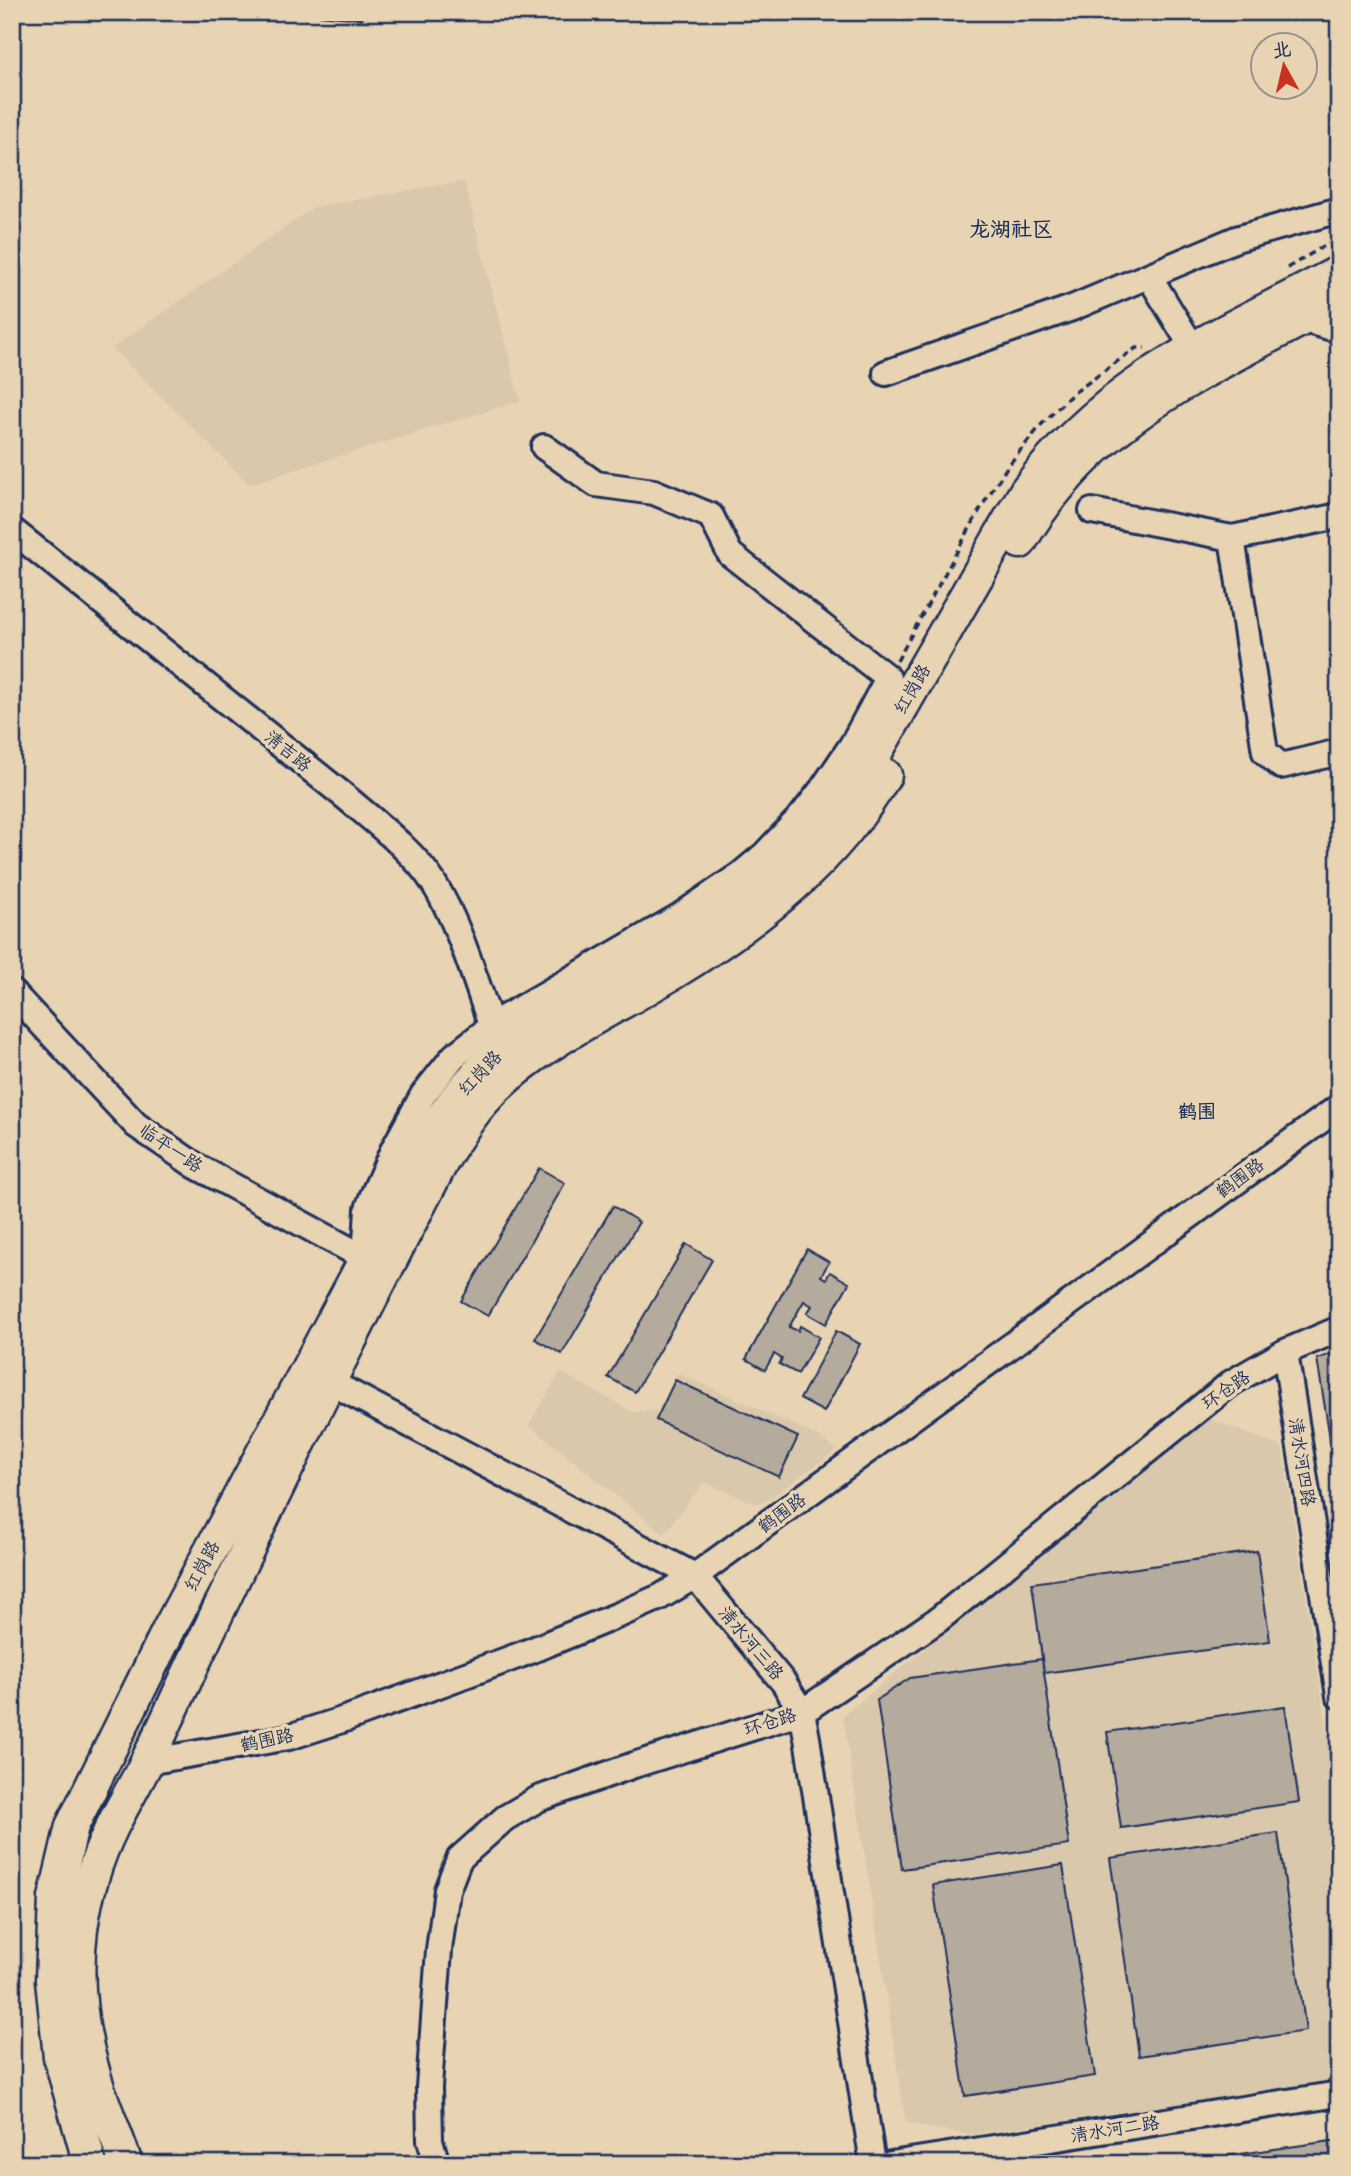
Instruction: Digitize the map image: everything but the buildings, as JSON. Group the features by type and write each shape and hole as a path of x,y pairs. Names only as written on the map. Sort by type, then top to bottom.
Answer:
{"main road":[{"name":"红岗路","path":"90,2164 58,2046 52,1980 55,1898 72,1826 175,1617 437,1125 460,1092 489,1061 540,1020 722,912 763,881 821,825 853,787 876,752 1016,508 1051,458 1080,428 1116,398 1334,258"},
{"name":"红岗路","path":"127,2164 93,2074 80,1999 79,1953 85,1907 95,1868 111,1829 147,1762 202,1642 330,1382 444,1158 463,1126 503,1081 538,1054 671,975 730,936 783,896 839,840 874,794 1030,526 1060,483 1101,442 1150,404 1198,374 1339,299"},
{"path":"135,1699 152,1694 160,1697 168,1707 166,1721"}],"street":[{"path":"886,373 1072,308 1236,239 1339,211"},
{"path":"1149,276 1193,348"},
{"path":"1301,319 1339,330"},
{"path":"365,1258 368,1209 393,1150 436,1076 454,1056 497,1022 680,916 764,855 803,814 823,788 852,745 888,678 730,554 711,516 654,492 596,484 544,447"},
{"path":"1092,511 1232,538 1339,516"},
{"name":"清吉路","path":"12,530 397,841 432,880 442,898 492,1028"},
{"path":"1232,538 1265,752 1281,766 1339,752"},
{"name":"临平一路","path":"12,992 136,1125 197,1166 365,1258"},
{"name":"鹤围路","path":"147,1762 289,1737 520,1655 660,1597 695,1576 1339,1107"},
{"name":"环仓路","path":"437,2164 430,2140 429,2087 445,1902 459,1858 505,1818 538,1799 634,1765 802,1712 939,1619 1231,1383 1285,1352 1339,1329"},
{"name":"清水河四路","path":"1285,1352 1339,1696"},
{"name":"清水河三路","path":"330,1382 695,1576 784,1683 802,1712 873,2164"},
{"path":"419,2164 429,2087"},
{"name":"清水河二路","path":"891,2164 1339,2094"}],"path":[{"path":"1287,268 1334,258"}],"shaded area":[{"path":"464,181 520,401 249,484 112,348 314,207"},
{"path":"560,1372 633,1412 658,1411 676,1375 681,1374 818,1436 837,1450 765,1502 754,1503 704,1482 664,1534 529,1425"},
{"path":"1210,1419 1282,1447 1339,1806 1339,2079 969,2135 906,2123 843,1715"}],"district":[{"name":"龙湖社区","path":"1011,229"},
{"name":"鹤围","path":"1197,1111"}]}
